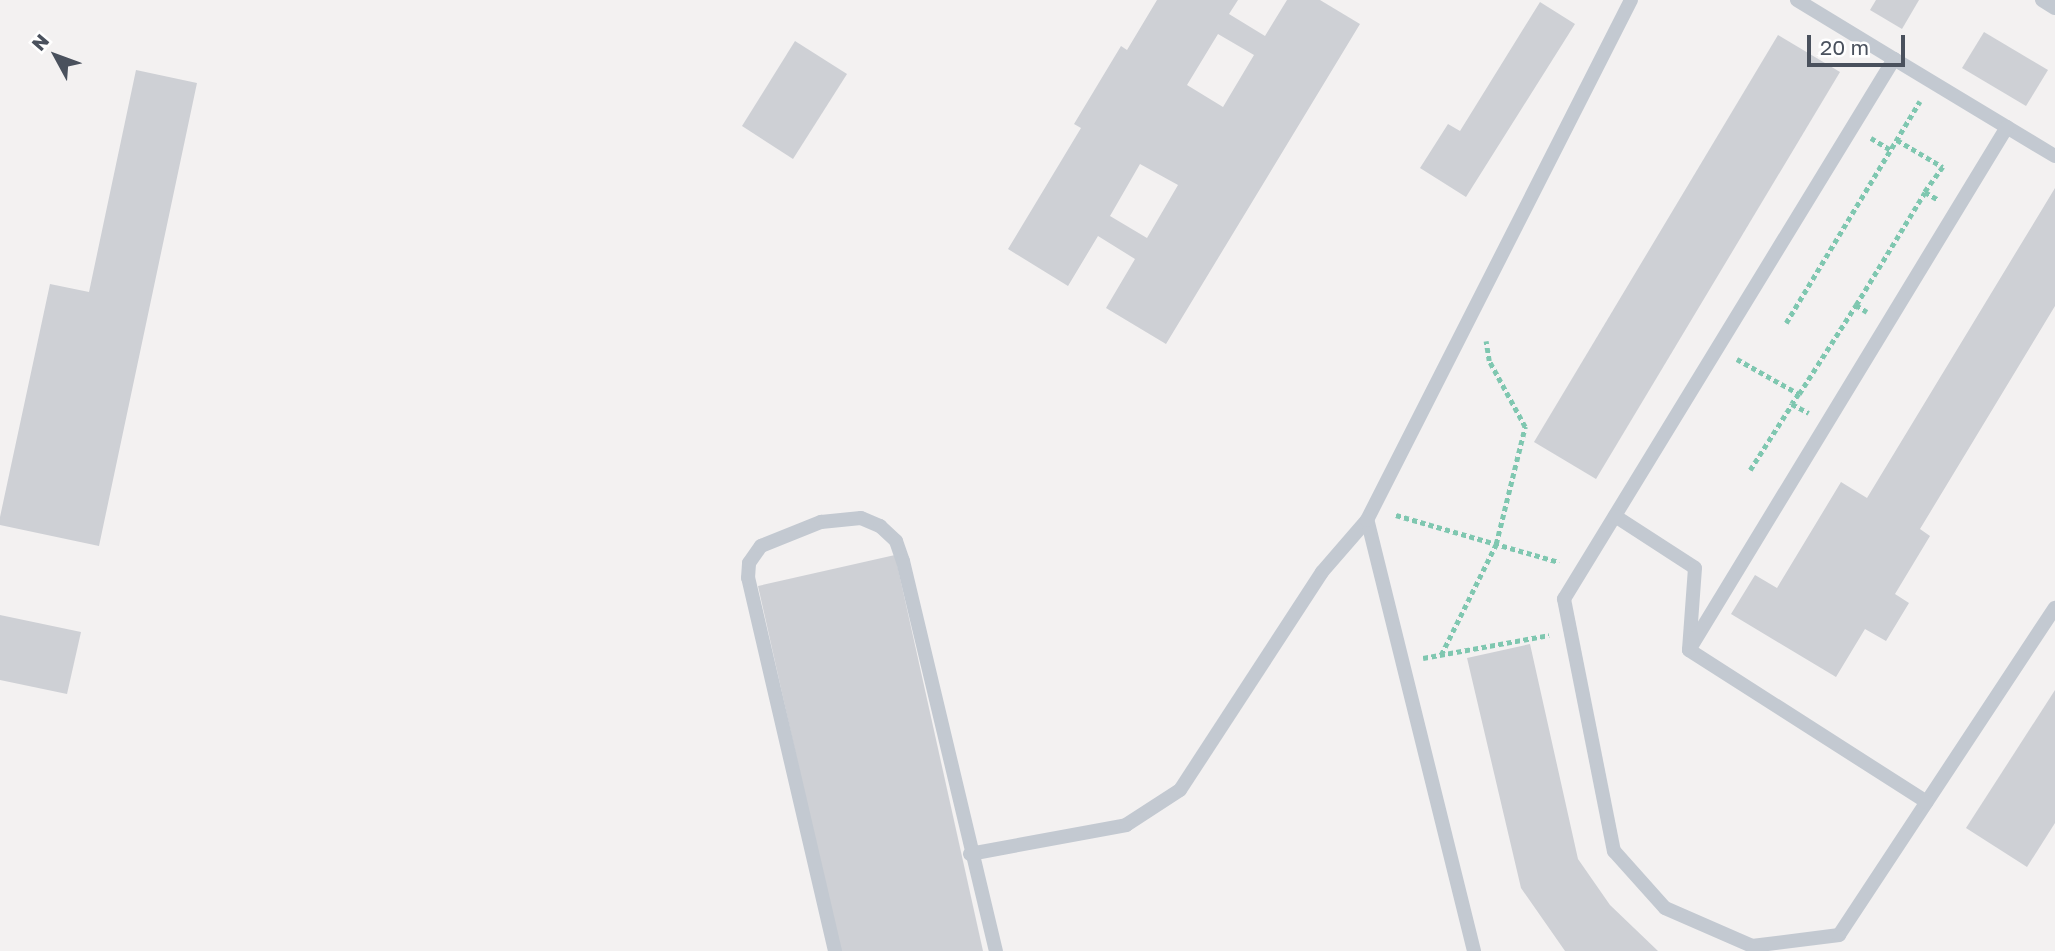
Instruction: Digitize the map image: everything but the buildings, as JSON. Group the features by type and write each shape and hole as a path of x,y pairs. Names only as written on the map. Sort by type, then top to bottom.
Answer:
{"lane":[{"path":"970,854 1126,825 1180,790 1322,572 1370,514 1631,0"},
{"path":"1797,0 2055,156"},
{"path":"2042,0 2055,8"},
{"path":"1894,59 1564,599 1614,851 1665,908 1752,946 1839,935 2055,608"},
{"path":"1689,650 2007,127"},
{"path":"1370,514 1403,663 1474,951"},
{"path":"1615,516 1695,568 1689,650"},
{"path":"835,951 748,578 749,563 761,546 821,522 860,518 880,526 896,541 970,854 996,951"},
{"path":"1689,650 1927,802"}],"path":[{"path":"1786,323 1932,82"},
{"path":"1717,348 1799,394 1943,167 1896,140"},
{"path":"1925,192 1956,211"},
{"path":"1441,654 1496,544 1525,427 1489,361 1479,299"},
{"path":"1856,305 1887,324"},
{"path":"1749,470 1793,404"},
{"path":"1370,514 1496,544 1583,569"},
{"path":"1403,663 1570,631"}]}
